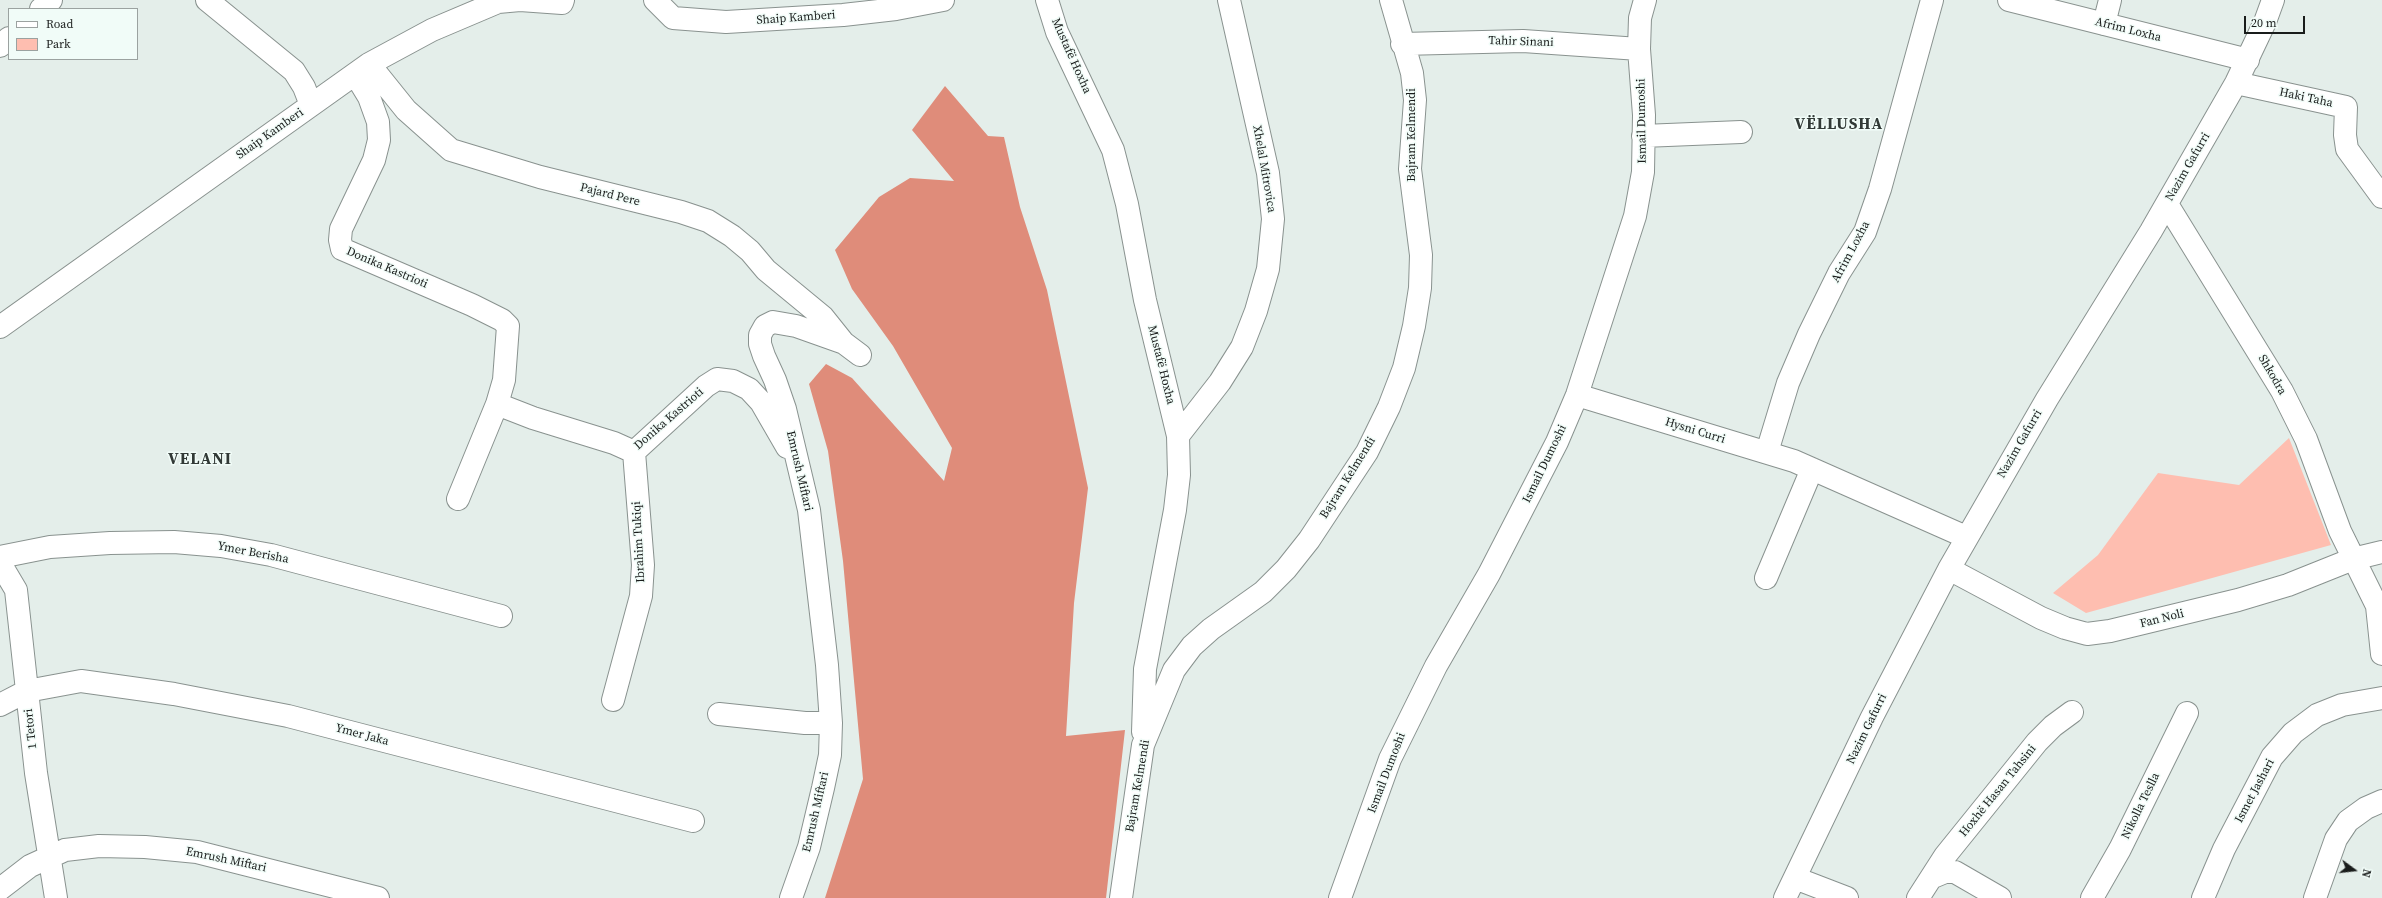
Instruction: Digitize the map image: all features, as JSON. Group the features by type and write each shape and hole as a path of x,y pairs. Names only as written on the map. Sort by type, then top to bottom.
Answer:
{"street":[{"path":"42,8 51,0"},
{"path":"207,0 294,72 304,87 311,105"},
{"name":"Shaip Kamberi","path":"0,327 362,69 432,30 498,1 520,0 562,4 563,0"},
{"name":"Shaip Kamberi","path":"655,0 673,18 726,22 843,15 896,9 943,0"},
{"name":"Mustafë Hoxha","path":"1047,0 1057,32 1112,150 1127,204 1145,300 1178,436 1179,475 1175,510 1145,669 1143,745"},
{"name":"Xhelal Mitrovica","path":"1178,436 1220,382 1242,346 1256,311 1269,261 1274,219 1268,173 1229,0"},
{"name":"Bajram Kelmendi","path":"1121,898 1143,745 1174,670 1192,646 1211,629 1263,592 1286,569 1309,540 1367,452 1389,407 1401,375 1414,326 1420,288 1421,256 1410,169 1415,100 1412,73 1402,44 1391,0"},
{"name":"Ismail Dumoshi","path":"1340,898 1393,752 1436,666 1489,574 1557,442 1577,395 1635,216 1643,172 1644,115 1638,48 1640,18 1645,0"},
{"name":"Afrim Loxha","path":"1766,452 1788,383 1809,334 1839,273 1864,232 1880,189 1932,0"},
{"name":"Afrim Loxha","path":"2009,0 2248,60"},
{"path":"2104,24 2110,0"},
{"name":"Nazim Gafurri","path":"1785,898 1872,717 1948,569 2047,399 2167,204 2248,60 2273,0"},
{"path":"0,46 8,39"},
{"name":"Tahir Sinani","path":"1402,44 1524,41 1638,48"},
{"name":"Pajard Pere","path":"362,69 451,150 518,170 681,212 708,221 732,236 750,251 766,270 823,317 852,349"},
{"name":"Donika Kastrioti","path":"362,69 369,97 378,122 379,140 374,160 341,229 340,240 342,249 472,305 502,320 508,326 504,380 497,404 458,499"},
{"name":"Haki Taha","path":"2236,83 2346,107 2345,135 2347,149 2382,197"},
{"path":"1643,136 1741,132"},
{"name":"Shkodra","path":"2167,204 2282,391 2306,439 2340,531 2377,606 2382,654"},
{"name":"Emrush Miftari","path":"791,898 809,847 823,788 830,755 830,724 815,556 809,510 785,409 760,344 760,335 764,326 773,322 796,326 852,349"},
{"name":"Donika Kastrioti","path":"497,404 533,418 614,443 634,452 706,386 717,379 734,381 748,389 761,402 800,469"},
{"name":"Hysni Curri","path":"1577,395 1766,452 1812,469 1966,537"},
{"name":"Ibrahim Tukiqi","path":"613,700 641,596 643,565 634,452"},
{"path":"1766,578 1812,469"},
{"name":"Ymer Berisha","path":"0,558 50,547 110,543 174,542 221,546 271,555 501,616"},
{"name":"Fan Noli","path":"1948,569 2041,618 2065,628 2087,634 2110,631 2238,600 2288,585 2353,559 2382,552"},
{"name":"1 Tetori","path":"0,563 16,590 48,856 56,898"},
{"name":"Ymer Jaka","path":"0,704 28,691 54,685 88,682 174,694 280,714 693,821"},
{"name":"Ismet Jashari","path":"2203,898 2224,849 2272,757 2293,733 2317,715 2342,705 2382,698"},
{"name":"Hoxhë Hasan Tahsini","path":"1918,898 1933,877 1945,856 2037,742 2052,726 2072,712"},
{"name":"Nikolla Teslla","path":"2092,898 2120,849 2186,713"},
{"path":"720,714 830,724"},
{"path":"2315,898 2336,839 2348,821 2366,808 2382,801"},
{"name":"Emrush Miftari","path":"0,889 30,866 48,856 65,850 99,846 145,847 197,852 378,898"},
{"path":"1933,877 1945,872 1955,872 2000,898"},
{"path":"1795,878 1847,898"}],"green space":[{"path":"2289,438 2331,545 2086,613 2053,593 2098,555 2158,473 2239,485"}],"shaded area":[{"path":"945,86 988,136 1004,137 1020,207 1047,290 1088,488 1074,603 1066,736 1125,730 1106,898 825,898 863,779 843,561 828,451 809,384 826,364 852,378 944,481 952,448 893,346 852,289 835,250 879,197 910,178 954,181 912,130"}],"district":[{"name":"VËLLUSHA","path":"1839,125"},
{"name":"VELANI","path":"200,460"}]}
